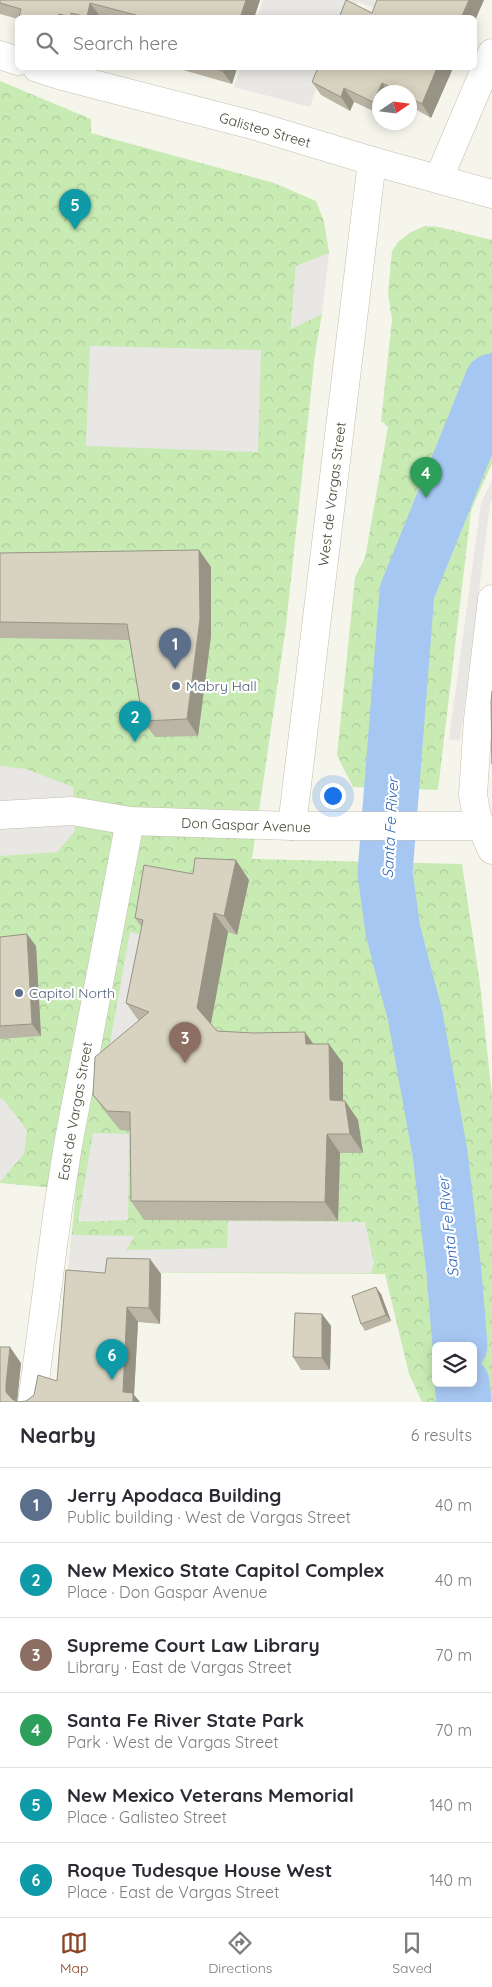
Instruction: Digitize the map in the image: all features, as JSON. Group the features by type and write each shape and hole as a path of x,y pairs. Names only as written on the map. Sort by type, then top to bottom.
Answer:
{"street":[{"path":"439,178 492,53"},
{"path":"0,55 15,60"},
{"name":"Galisteo Street","path":"43,70 256,126 372,161 492,194"},
{"name":"West de Vargas Street","path":"292,826 372,161"},
{"path":"488,834 474,806 473,774 492,599"},
{"name":"Don Gaspar Avenue","path":"0,815 72,812 130,821 292,826 437,826 488,834"},
{"name":"East de Vargas Street","path":"32,1402 58,1209 130,821"}],"green space":[{"path":"0,81 91,119 91,133 274,183 316,201 324,221 329,253 296,267 291,328 322,314 315,354 286,626 252,859 462,864 480,984 492,1096 492,1402 422,1402 409,1374 385,1274 68,1272 76,1190 0,1183"},
{"path":"425,226 439,227 492,240 492,463 471,511 438,790 353,787 337,755 355,577 365,558 388,427 381,421 392,320 388,293 392,251 399,241 411,232"}],"shaded area":[{"path":"263,0 391,0 387,13 358,2 351,15 258,15"},
{"path":"239,70 322,70 310,107 234,87"},
{"path":"329,253 322,314 291,329 296,266"},
{"path":"90,346 261,350 258,452 86,446"},
{"path":"492,480 492,499 460,741 449,739 481,503"},
{"path":"0,766 26,769 73,787 75,831 57,852 0,856"},
{"path":"130,932 157,940 140,1022 104,1076"},
{"path":"2,1098 27,1130 24,1154 0,1182 0,1099"},
{"path":"93,1133 129,1134 128,1220 78,1222"},
{"path":"228,1221 365,1222 374,1263 371,1273 68,1272 72,1235 135,1236 126,1250 227,1248"}],"building":[{"path":"0,0 246,0 241,15 136,15 90,3 87,15 71,13 71,15 20,15 21,9 0,3"},
{"path":"346,0 372,13 377,0 469,0 462,15 340,15"},
{"path":"317,70 436,70 422,104 417,102 417,85 386,85 382,83 381,85 372,85 372,102 344,88 341,97 312,82"},
{"path":"199,550 200,619 187,719 143,721 127,624 0,622 0,553"},
{"path":"492,691 492,764 491,702"},
{"path":"195,858 236,860 224,916 214,913 197,1008 217,1031 253,1033 305,1032 306,1044 329,1044 330,1100 345,1101 350,1134 327,1134 325,1202 131,1201 130,1112 107,1111 93,1095 95,1057 149,1012 126,1003 143,920 135,918 144,865 193,874"},
{"name":"Capitol North","path":"27,934 32,1024 0,1026 0,937"},
{"path":"107,1258 150,1259 149,1308 127,1307 123,1392 133,1393 133,1402 18,1402 26,1401 34,1395 38,1375 57,1381 66,1270 105,1273"},
{"path":"376,1287 386,1315 361,1324 352,1296"},
{"path":"295,1313 322,1314 322,1358 293,1357"},
{"path":"0,1347 10,1347 6,1392 12,1399 18,1402 0,1402"}],"waterway":[{"name":"Santa Fe River","path":"460,1342 454,1272 440,1153 415,1015 393,931 385,873 407,592 492,381"},
{"name":"Santa Fe River","path":"462,1387 464,1402"}],"place":[{"name":"New Mexico Veterans Memorial","path":"75,230"},
{"name":"Santa Fe River State Park","path":"426,498"},
{"name":"Jerry Apodaca Building","path":"175,669"},
{"name":"Mabry Hall","path":"176,686"},
{"name":"New Mexico State Capitol Complex","path":"135,742"},
{"name":"Capitol North","path":"19,993"},
{"name":"Supreme Court Law Library","path":"185,1063"},
{"name":"Roque Tudesque House West","path":"112,1380"}]}
